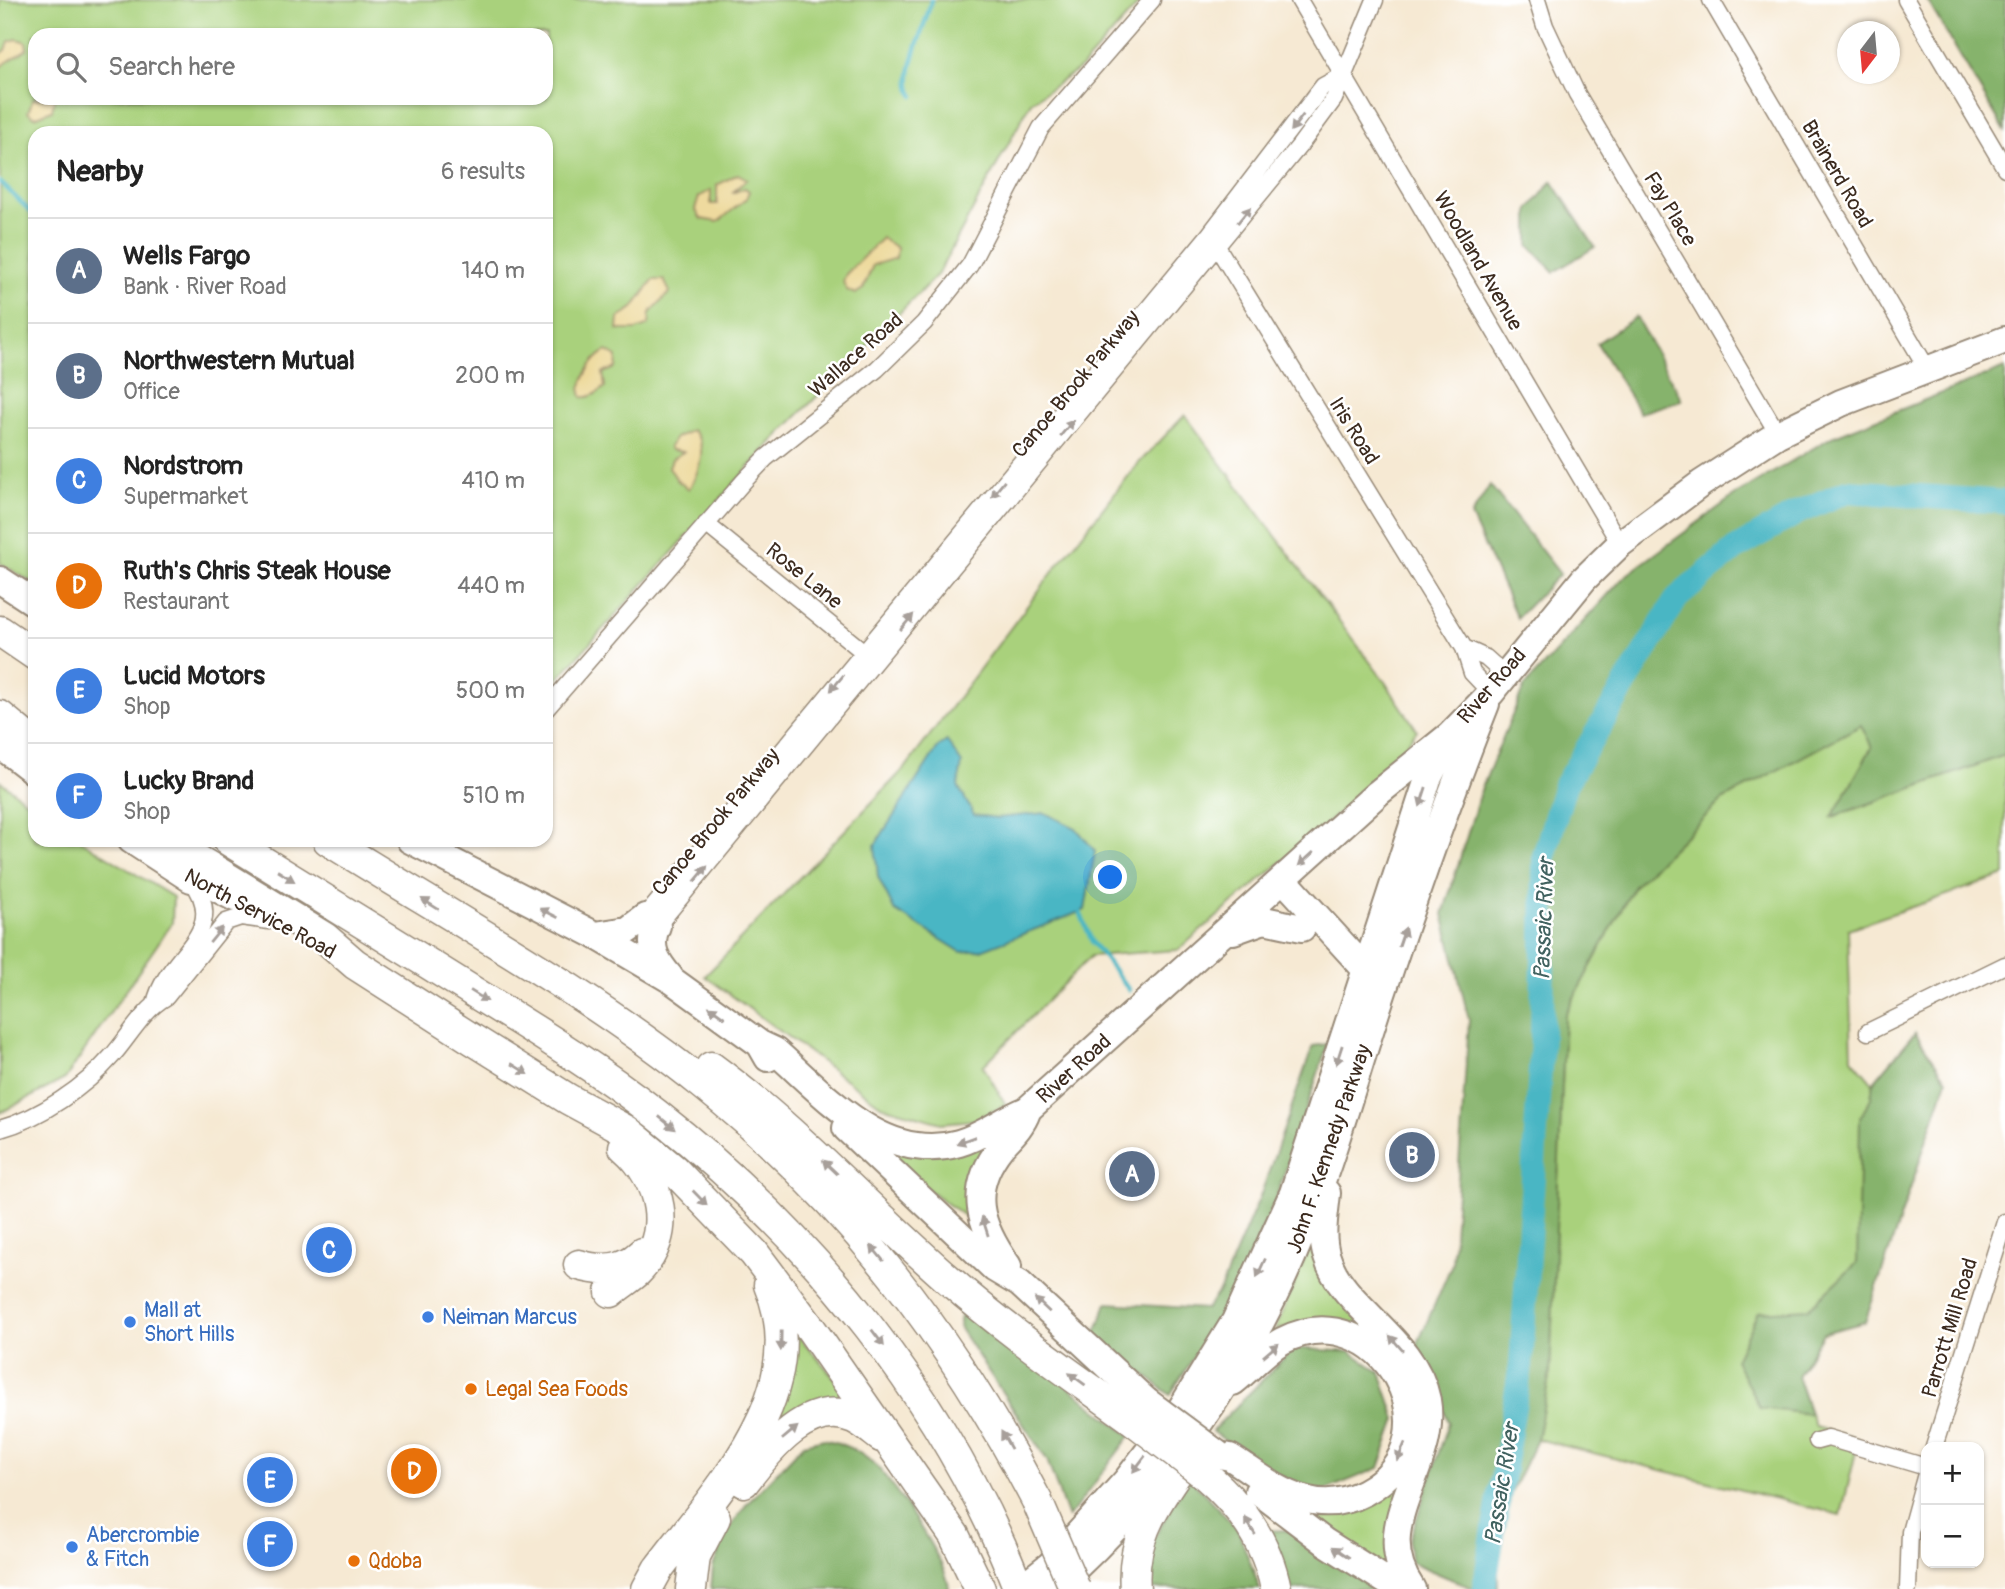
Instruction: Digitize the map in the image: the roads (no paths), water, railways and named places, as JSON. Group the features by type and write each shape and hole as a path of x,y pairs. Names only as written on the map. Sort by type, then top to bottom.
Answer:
{"highway":[{"path":"0,612 28,630"},
{"path":"0,631 28,649"},
{"path":"0,696 28,714"},
{"path":"0,716 28,739"},
{"path":"176,847 325,938 355,964 568,1099 627,1131 673,1169 754,1253 954,1535 978,1583"},
{"path":"239,847 603,1075 715,1162 792,1237 857,1310 922,1404 999,1541 1019,1589"},
{"path":"339,847 598,1009 671,1060 767,1139 824,1194 876,1252 958,1362 1007,1443 1037,1501 1075,1589"},
{"path":"469,929 647,1023 738,1087 797,1136 947,1279 994,1319 1139,1410 1212,1464 1255,1533 1276,1589"},
{"path":"568,1099 630,1152 647,1171 659,1201 657,1233 643,1264 611,1292"},
{"path":"715,1162 885,1406 947,1508 954,1535"},
{"path":"579,1265 594,1270 624,1265 639,1255 657,1233"},
{"path":"647,1589 658,1569 745,1451 774,1390 782,1335 772,1293 754,1253"},
{"path":"691,1589 695,1556 704,1534 762,1459 799,1425 821,1414 840,1413 860,1421 894,1447"},
{"path":"1135,1589 1134,1563 1141,1533 1147,1518 1176,1474 1173,1456"}],"main road":[{"name":"River Road","path":"760,1044 775,1051 870,1130 913,1146 943,1147 959,1144 1027,1111 1378,793 1450,735 1498,684 1584,579 1620,544 1702,483 1778,434 1842,403 2005,340"},
{"path":"0,580 28,598"},
{"name":"John F. Kennedy Parkway","path":"1019,1589 1049,1565 1126,1481 1188,1398 1235,1321 1293,1193 1369,987 1498,684"},
{"name":"John F. Kennedy Parkway","path":"1052,1589 1117,1527 1218,1394 1264,1315 1294,1253 1329,1161 1369,987 1428,779 1450,735"},
{"path":"0,745 28,767"},
{"name":"North Service Road","path":"142,847 191,878 201,880 263,914 270,921 355,964"},
{"path":"424,847 595,935 674,981 760,1044 768,1059 880,1159 995,1269 1020,1284 1139,1410"},
{"path":"1276,886 1369,987"},
{"path":"1276,886 1301,928 1369,987"},
{"path":"1210,945 1252,922 1275,921 1301,928"},
{"path":"595,935 628,930 651,922 657,961 674,981"},
{"name":"River Road","path":"1020,1284 987,1233 980,1192 990,1164 1023,1122 1027,1111"},
{"path":"1329,1161 1323,1226 1327,1259 1343,1284 1414,1367 1426,1398 1429,1414 1425,1444 1395,1543 1401,1569 1412,1589"},
{"path":"1212,1464 1230,1457 1288,1494 1332,1503 1345,1501 1371,1489 1389,1473 1402,1451 1409,1419 1403,1386 1391,1367 1363,1342 1339,1333 1316,1332 1282,1341 1218,1394"},
{"path":"1212,1464 1225,1466 1314,1533 1398,1589"}],"street":[{"name":"Wallace Road","path":"553,701 766,458 877,369 924,323 970,265 1041,128 1153,0"},
{"name":"Woodland Avenue","path":"1299,0 1620,544"},
{"name":"Canoe Brook Parkway","path":"651,922 1213,242 1323,86 1343,75 1375,0"},
{"name":"Fay Place","path":"1537,0 1545,26 1577,94 1778,434"},
{"name":"Brainerd Road","path":"1711,0 1928,370"},
{"path":"1906,0 2005,168"},
{"name":"Iris Road","path":"1213,242 1464,648 1472,673 1498,684"},
{"name":"Rose Lane","path":"706,524 869,656"},
{"name":"Iris Road","path":"1464,648 1486,658 1498,684"},
{"path":"155,1004 158,990 194,939 206,915 202,893 191,878"},
{"path":"0,1129 42,1110 90,1077 110,1058 155,1004 166,997 226,922 241,916 270,921"},
{"path":"1868,1032 2005,965"},
{"name":"Parrott Mill Road","path":"1936,1442 2005,1222"},
{"path":"1817,1441 1828,1438 1921,1466"},
{"path":"1908,1589 1910,1532 1921,1492"}],"water":[{"path":"947,741 962,764 958,786 974,815 998,818 1045,813 1076,828 1095,851 1085,910 981,950 961,952 894,910 878,877 875,845 938,747"}],"waterway":[{"path":"914,96 910,88 912,64 931,0"},
{"path":"0,182 28,209"},
{"name":"Passaic River","path":"1484,1589 1521,1365 1542,1038 1544,856 1565,785 1677,598 1735,549 1797,513 1847,491 2005,502"},
{"path":"1080,912 1092,942 1129,990"}],"place":[{"name":"Northwestern Mutual","path":"1412,1155"},
{"name":"Wells Fargo","path":"1132,1174"},
{"name":"Nordstrom","path":"329,1250"},
{"name":"Neiman Marcus","path":"428,1317"},
{"name":"Mall at Short Hills","path":"130,1322"},
{"name":"Legal Sea Foods","path":"471,1389"},
{"name":"Ruth's Chris Steak House","path":"414,1471"},
{"name":"Lucid Motors","path":"270,1480"},
{"name":"Lucky Brand","path":"270,1544"},
{"name":"Abercrombie & Fitch","path":"72,1547"},
{"name":"Qdoba","path":"354,1561"}]}
